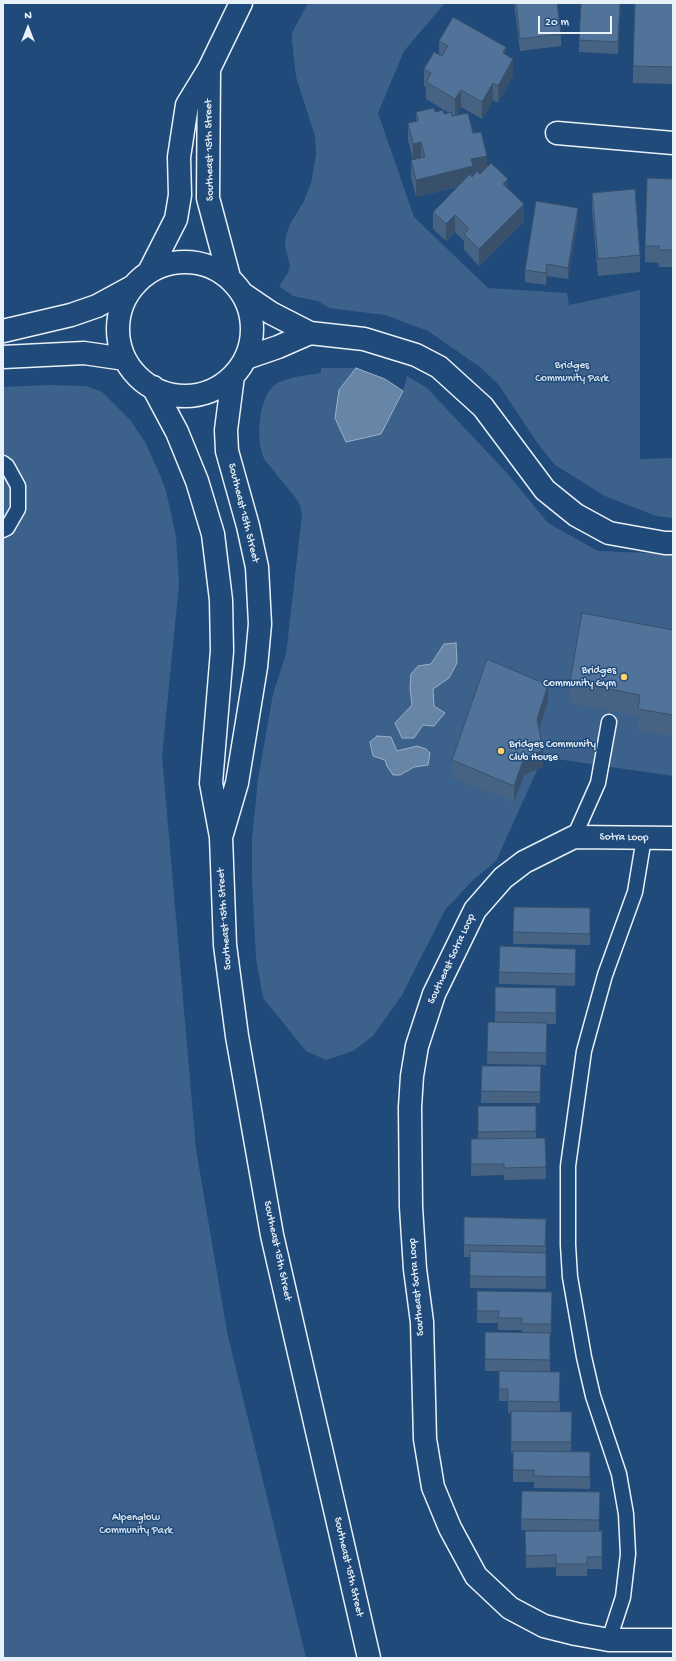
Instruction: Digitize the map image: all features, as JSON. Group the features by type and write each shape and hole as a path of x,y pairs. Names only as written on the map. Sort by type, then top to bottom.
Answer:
{"main road":[{"name":"Southeast 15th Street","path":"149,272 176,219 180,196 178,157 187,105 209,69 241,3"},
{"name":"Southeast 15th Street","path":"209,69 208,198 229,277"},
{"path":"557,133 673,143"},
{"path":"3,331 71,315 97,306 132,287 149,272 169,263 190,262 210,266 229,277 243,294 252,315 253,337 246,358 234,376 216,389 195,396 173,395 153,387 137,375 125,359 119,342 118,322 123,304 132,287"},
{"path":"243,294 271,313 310,333 364,339 416,355 438,367 483,407 544,490 576,515 609,533 673,543"},
{"path":"246,358 278,347 310,333"},
{"path":"3,357 84,353 125,359"},
{"name":"Southeast 15th Street","path":"221,838 237,783 256,668 260,624 257,567 248,526 227,451 226,430 234,376"},
{"name":"Southeast 15th Street","path":"153,387 177,432 197,481 213,534 221,600 222,651 211,783 221,838 225,945 237,1036 271,1227 369,1658"},
{"name":"Sotra Loop","path":"574,837 673,838"},
{"name":"Southeast Sotra Loop","path":"574,837 524,862 503,878 475,910 434,994 417,1046 412,1076 410,1107 411,1207 415,1269 422,1322 425,1439 433,1487 450,1528 476,1576 510,1608 544,1626 576,1634 609,1640 673,1640"}],"lane":[{"path":"3,463 7,466 18,486 18,509 7,528 3,530"},
{"path":"574,837 598,783 609,722"},
{"path":"609,1640 623,1597 628,1554 626,1514 619,1474 592,1390 571,1284 568,1244 568,1166 584,1051 605,975 635,892 644,838"}],"green space":[{"name":"Bridges Community Park","path":"308,3 445,3 404,51 378,113 414,217 488,288 567,293 569,305 640,290 640,459 673,458 673,518 656,516 605,496 555,465 538,444 498,384 480,367 428,331 385,315 329,308 318,301 293,296 279,286 288,273 290,266 285,246 286,236 290,224 304,201 311,183 316,155 315,136 296,77 292,40 292,33"},
{"path":"321,368 356,368 385,379 403,391 407,376 427,388 506,472 548,523 598,551 673,554 673,776 543,757 496,861 473,880 445,910 402,995 373,1036 353,1051 326,1060 306,1051 263,998 256,958 252,879 252,839 258,779 273,694 286,654 302,515 300,505 295,497 264,459 260,446 259,431 261,411 266,396 272,387 279,382 295,377 321,373"},
{"name":"Alpenglow Community Park","path":"50,385 86,386 102,392 131,421 146,444 160,475 166,491 176,536 179,585 162,756 196,1149 227,1332 306,1658 3,1658 3,387"}],"shaded area":[{"path":"356,368 385,379 403,391 381,434 346,442 335,418 339,390"},
{"path":"456,643 457,663 449,678 433,689 434,706 445,713 434,726 423,725 414,738 402,738 395,723 412,705 410,688 411,674 418,666 431,664 444,644"},
{"path":"377,736 391,737 397,751 417,746 426,749 430,753 428,765 414,767 400,775 393,775 385,760 373,756 370,742"}],"building":[{"path":"516,3 557,3 561,34 520,39"},
{"path":"581,3 620,3 618,42 579,40"},
{"path":"635,3 673,3 673,67 633,66"},
{"path":"453,17 506,47 503,53 513,59 498,86 493,83 482,102 461,90 455,99 426,82 431,73 424,69 434,52 442,56 448,46 439,41"},
{"path":"434,108 435,112 443,110 444,114 451,112 452,116 468,113 473,133 481,132 487,156 471,159 473,166 416,180 411,160 425,157 421,142 413,144 408,123 418,121 416,112"},
{"path":"491,163 508,179 503,184 524,204 479,249 464,234 469,229 455,215 446,224 433,212 470,174 472,177 477,171 480,174"},
{"path":"647,178 673,179 673,250 659,250 659,246 645,246"},
{"path":"635,189 640,255 598,259 592,193"},
{"path":"536,201 578,208 568,268 547,264 546,273 525,270"},
{"name":"Bridges Community Gym","path":"582,613 673,630 673,715 638,709 640,695 570,681"},
{"name":"Bridges Community Club House","path":"487,659 548,685 537,719 543,750 524,758 514,786 452,760"},
{"path":"514,907 590,908 590,934 513,932"},
{"path":"500,946 576,949 575,974 499,972"},
{"path":"495,987 556,988 556,1013 495,1012"},
{"path":"488,1022 547,1023 546,1053 487,1052"},
{"path":"482,1066 541,1066 540,1092 481,1091"},
{"path":"478,1106 536,1106 536,1131 478,1132"},
{"path":"545,1138 546,1167 504,1168 504,1164 471,1164 471,1139"},
{"path":"464,1217 546,1219 545,1246 464,1245"},
{"path":"470,1251 546,1253 546,1277 470,1276"},
{"path":"477,1291 552,1292 551,1324 522,1324 522,1318 498,1318 499,1311 477,1311"},
{"path":"485,1332 550,1333 550,1360 485,1359"},
{"path":"499,1371 560,1372 559,1402 508,1401 508,1389 499,1389"},
{"path":"511,1411 572,1412 571,1442 511,1442"},
{"path":"513,1451 590,1452 590,1477 534,1476 534,1470 513,1470"},
{"path":"522,1491 600,1492 599,1520 521,1519"},
{"path":"525,1531 602,1531 602,1557 587,1557 587,1564 556,1564 556,1555 526,1556"}],"place":[{"name":"Bridges Community Gym","path":"624,677"},
{"name":"Bridges Community Club House","path":"501,751"}]}
